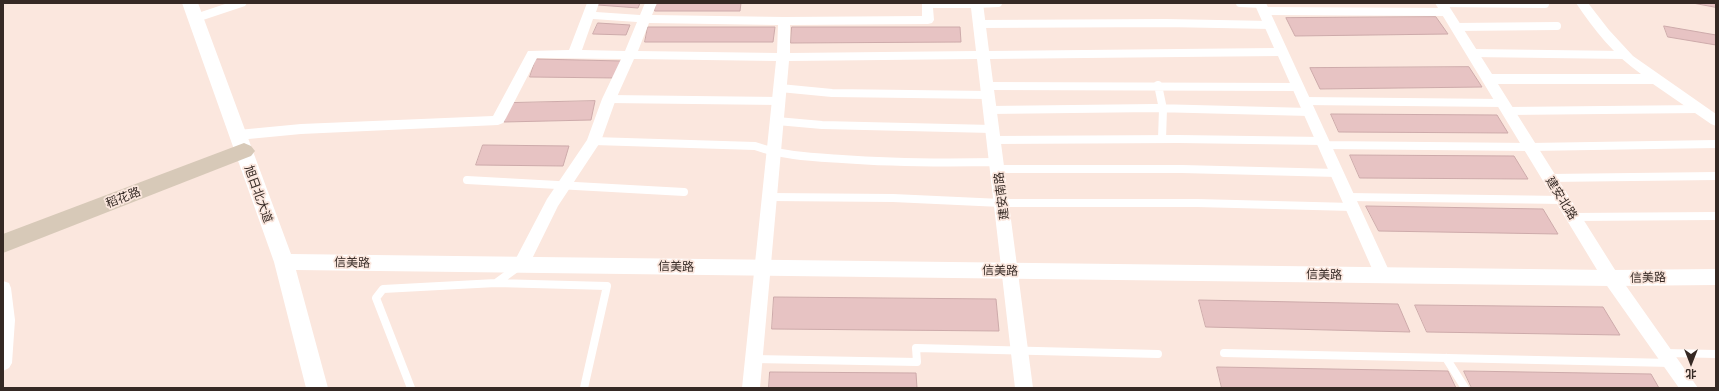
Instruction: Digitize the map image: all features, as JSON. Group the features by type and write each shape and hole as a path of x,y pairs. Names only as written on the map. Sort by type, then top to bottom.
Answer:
{"main road":[{"name":"稻花路","path":"3,244 241,143"}],"street":[{"path":"193,10 240,3"},
{"path":"521,264 552,203 594,141 609,99 630,55 651,3"},
{"path":"1582,3 1604,33 1625,55 1656,79 1716,121"},
{"path":"574,54 590,9 646,18 784,21 928,20 927,4 977,4"},
{"name":"建安南路","path":"977,4 1024,388"},
{"path":"1262,6 1383,275"},
{"name":"建安北路","path":"1443,6 1611,278 1689,388"},
{"name":"旭日北大道","path":"193,10 284,262 317,388"},
{"path":"751,388 780,94 784,21"},
{"path":"241,143 301,129 498,120 533,54 783,57 1282,52"},
{"path":"1488,79 1656,79"},
{"name":"信美路","path":"284,262 1611,278 1716,277"},
{"path":"3,288 5,321 3,363"}],"lane":[{"path":"977,4 998,3"},
{"path":"1240,3 1262,6 1443,6 1545,4"},
{"path":"980,24 1166,24 1271,26"},
{"path":"1456,27 1557,26"},
{"path":"1472,53 1625,55"},
{"path":"609,99 1158,85 1298,87"},
{"path":"1158,85 1163,109 1162,139"},
{"path":"990,110 1307,106 1699,109"},
{"path":"777,122 993,135 1324,143 1530,147 1716,144"},
{"path":"594,141 756,146 774,154 895,163 1337,173"},
{"path":"1549,178 1716,176"},
{"path":"467,180 684,192"},
{"path":"770,197 893,198 1002,204 1563,200"},
{"path":"1573,217 1716,216"},
{"path":"496,283 521,264"},
{"path":"411,388 376,298 383,289 496,283 607,286 584,388"},
{"path":"754,359 917,362 916,348 1158,354"},
{"path":"1224,353 1446,358 1668,358 1716,354"},
{"path":"1446,358 1465,388"}],"building":[{"path":"599,3 640,3 638,8 598,5"},
{"path":"656,3 741,3 740,11 655,11"},
{"path":"1693,3 1716,3 1716,7"},
{"path":"1436,17 1448,34 1295,36 1286,18"},
{"path":"598,23 630,25 626,35 593,34"},
{"path":"1664,26 1716,35 1716,45 1668,37"},
{"path":"648,27 775,27 773,42 645,42"},
{"path":"792,27 960,27 961,42 791,43"},
{"path":"536,59 622,61 617,78 530,77"},
{"path":"1469,67 1482,87 1320,89 1310,68"},
{"path":"595,101 591,120 504,122 510,103"},
{"path":"1331,114 1497,115 1508,133 1339,132"},
{"path":"483,145 569,146 563,166 476,165"},
{"path":"1350,155 1514,156 1528,179 1360,178"},
{"path":"1366,206 1543,209 1558,234 1379,231"},
{"path":"774,297 996,299 999,331 772,329"},
{"path":"1199,300 1398,304 1410,332 1206,327"},
{"path":"1415,305 1603,307 1620,335 1427,332"},
{"path":"1217,367 1448,371 1456,388 1222,388"},
{"path":"1464,371 1651,374 1659,388 1472,388"},
{"path":"770,372 916,373 917,388 769,388"}]}
